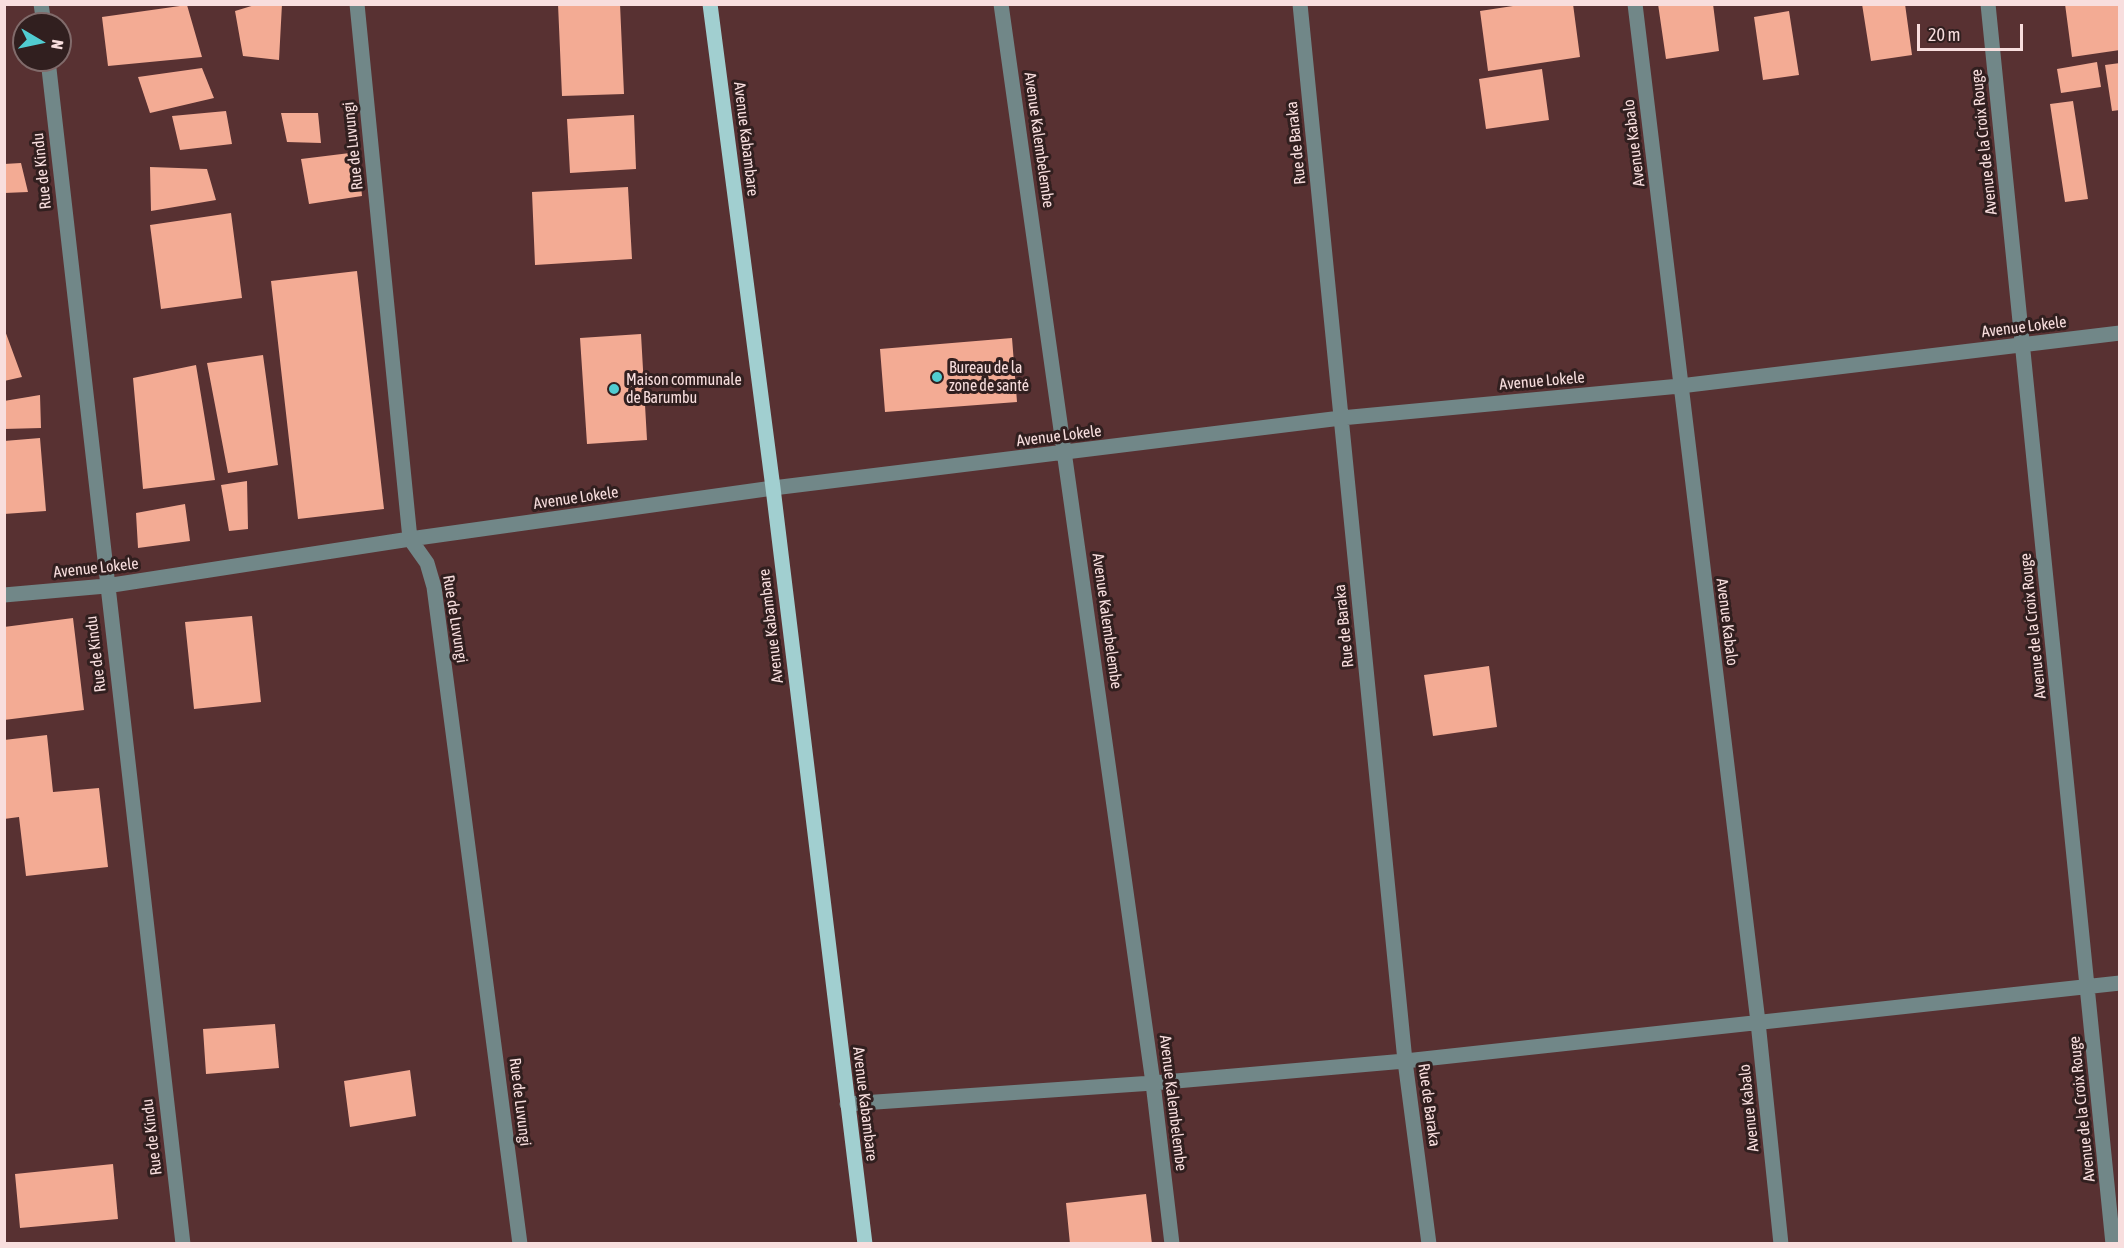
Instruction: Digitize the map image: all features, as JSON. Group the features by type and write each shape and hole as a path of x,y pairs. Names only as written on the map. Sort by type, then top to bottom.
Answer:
{"main road":[{"name":"Avenue Kabambare","path":"710,4 773,488 866,1244"}],"street":[{"name":"Rue de Luvungi","path":"357,4 410,539 427,562 435,587 520,1244"},
{"name":"Avenue Kalembelembe","path":"1001,4 1153,1083 1172,1244"},
{"name":"Rue de Baraka","path":"1300,4 1405,1061 1429,1244"},
{"name":"Avenue Kabalo","path":"1635,4 1758,1022 1781,1244"},
{"name":"Avenue de la Croix Rouge","path":"1988,4 2113,1244"},
{"name":"Rue de Kindu","path":"49,72 106,586 183,1244"},
{"name":"Avenue Lokele","path":"4,595 106,586 410,539 773,488 1341,418 1680,386 2120,333"},
{"path":"847,1104 1153,1083 1405,1061 2120,983"}],"building":[{"path":"258,4 282,4 279,60 243,56 235,11"},
{"path":"558,4 620,4 624,94 562,96"},
{"path":"1526,4 1573,4 1580,57 1488,71 1480,11"},
{"path":"1658,4 1713,4 1719,51 1666,59"},
{"path":"1862,4 1905,4 1912,55 1871,61"},
{"path":"2065,4 2120,4 2120,50 2072,57"},
{"path":"187,5 202,57 108,66 102,17"},
{"path":"1789,11 1799,75 1763,80 1754,17"},
{"path":"2097,62 2101,87 2061,93 2057,69"},
{"path":"2120,63 2120,110 2112,111 2105,65"},
{"path":"202,68 214,98 150,113 138,77"},
{"path":"1542,69 1549,120 1486,129 1479,79"},
{"path":"2073,101 2088,199 2065,202 2050,104"},
{"path":"226,111 232,144 180,150 172,116"},
{"path":"281,113 318,113 321,143 287,142"},
{"path":"634,115 636,169 570,173 567,119"},
{"path":"358,152 362,196 309,204 301,159"},
{"path":"21,163 28,192 4,193 4,164"},
{"path":"150,167 207,169 216,200 151,211"},
{"path":"628,187 632,259 535,265 532,192"},
{"path":"231,213 242,298 161,309 150,225"},
{"path":"357,271 384,509 298,519 271,281"},
{"path":"4,328 22,377 4,381"},
{"name":"Maison communale de Barumbu","path":"641,334 647,440 587,444 580,338"},
{"path":"1012,338 1017,402 885,412 880,349"},
{"path":"263,355 278,465 228,473 207,363"},
{"path":"196,365 215,480 143,489 133,378"},
{"path":"40,395 41,428 4,429 4,401"},
{"path":"40,438 46,511 4,514 4,441"},
{"path":"247,481 248,529 229,531 221,485"},
{"path":"185,504 190,541 138,548 136,513"},
{"path":"252,616 261,702 194,709 185,622"},
{"path":"73,618 84,710 4,720 4,627"},
{"path":"1489,666 1497,727 1433,736 1424,675"},
{"path":"47,735 53,792 99,788 108,867 26,876 19,817 4,819 4,740"},
{"path":"275,1024 279,1068 206,1074 203,1029"},
{"path":"410,1070 416,1116 350,1127 344,1081"},
{"path":"113,1164 118,1219 20,1228 15,1174"},
{"path":"1146,1194 1152,1244 1070,1244 1066,1203"}],"place":[{"name":"Bureau de la zone de santé","path":"937,377"},
{"name":"Maison communale de Barumbu","path":"614,389"}]}
